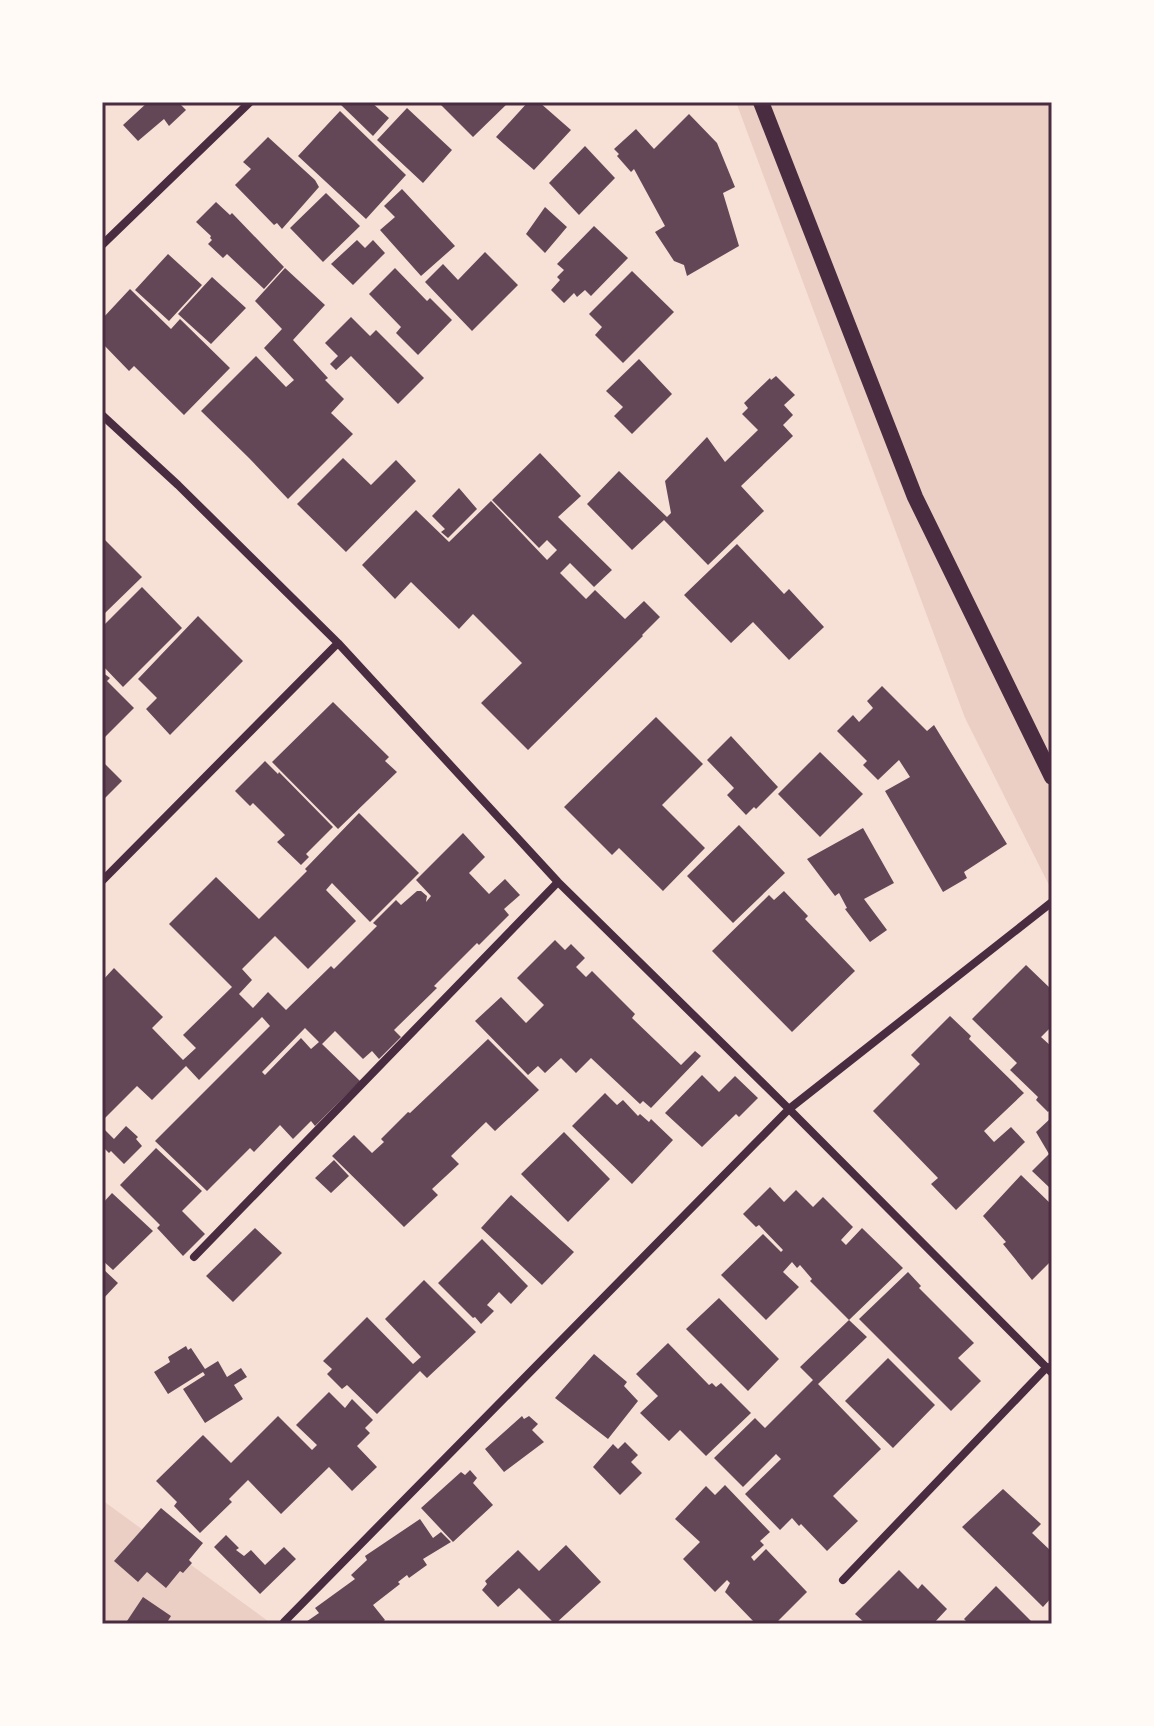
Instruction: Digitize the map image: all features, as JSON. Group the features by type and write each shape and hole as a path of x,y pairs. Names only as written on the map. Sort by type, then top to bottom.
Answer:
{"main road":[{"path":"761,102 915,497 1052,777"}],"street":[{"path":"102,245 250,102"},
{"path":"102,415 178,485 338,643 558,882 1049,1370 843,1580"},
{"path":"102,881 338,643"},
{"path":"194,1257 558,882"},
{"path":"284,1622 789,1109 1052,902"}],"shaded area":[{"path":"736,102 1052,102 1052,891 965,718"},
{"path":"102,1500 272,1624 102,1624"}],"building":[{"path":"148,102 178,102 186,110 169,126 164,119 138,141 123,125"},
{"path":"371,102 389,118 373,136 340,104"},
{"path":"438,102 509,102 473,137"},
{"path":"528,102 539,102 571,130 534,170 496,137"},
{"path":"407,108 452,150 423,183 377,140"},
{"path":"340,111 406,175 366,219 298,156"},
{"path":"689,114 717,143 735,187 723,193 739,246 687,276 684,265 674,261 655,232 665,226 634,169 631,172 614,149 636,129 654,149"},
{"path":"268,137 319,187 282,229 277,223 274,225 235,185 251,169 243,162"},
{"path":"585,146 615,178 579,215 549,183"},
{"path":"402,189 455,246 421,276 380,230 395,217 384,206"},
{"path":"326,193 360,226 323,262 290,228"},
{"path":"216,202 230,215 232,213 284,267 264,289 227,254 223,258 208,244 211,236 196,222"},
{"path":"545,207 567,227 545,253 526,234"},
{"path":"594,226 628,258 591,296 585,290 577,297 574,293 564,303 551,290 564,270 557,264"},
{"path":"357,240 365,248 373,240 385,253 353,285 331,264"},
{"path":"485,252 518,285 472,331 425,282 443,264 458,280"},
{"path":"168,254 202,285 169,321 135,290"},
{"path":"285,268 325,305 293,340 344,399 331,413 353,434 288,499 201,411 256,356 286,387 294,380 264,348 282,329 255,301"},
{"path":"395,268 427,301 430,298 452,320 418,355 396,333 401,327 369,294"},
{"path":"632,271 674,312 623,363 595,335 602,327 589,314"},
{"path":"212,277 246,308 211,344 178,314"},
{"path":"130,289 171,329 180,319 230,368 184,415 134,366 129,371 102,343 102,319"},
{"path":"351,317 370,336 376,330 424,378 398,404 351,356 336,370 330,364 338,356 325,343"},
{"path":"639,359 672,394 632,434 614,416 623,407 606,391"},
{"path":"776,376 795,395 784,405 793,415 783,425 793,436 741,486 764,511 708,565 664,520 632,550 587,504 619,471 667,517 671,513 665,481 707,437 725,462 758,430 742,414 748,408 744,403"},
{"path":"540,453 581,496 558,517 612,570 594,587 570,563 560,573 586,599 595,590 625,619 644,601 660,617 528,750 481,703 522,663 473,614 459,629 411,582 395,599 362,565 416,510 449,542 491,501 547,560 557,550 547,540 539,548 492,500"},
{"path":"343,458 371,485 396,460 416,481 346,552 297,504"},
{"path":"459,488 477,509 448,538 441,532 445,529 432,516"},
{"path":"102,537 142,577 104,614 102,612"},
{"path":"737,544 784,594 789,589 824,627 789,660 753,622 731,643 684,595"},
{"path":"142,587 182,628 123,687 102,665 102,627"},
{"path":"198,616 243,661 170,735 146,709 157,698 138,679"},
{"path":"102,672 134,708 102,740"},
{"path":"882,686 927,731 934,725 1007,844 964,872 967,878 943,892 885,791 910,777 899,760 878,780 863,765 867,761 837,731 853,715 859,722 873,708 867,701"},
{"path":"333,702 389,757 385,761 397,772 338,829 272,762"},
{"path":"656,717 703,764 662,805 705,848 663,891 619,848 612,855 564,807"},
{"path":"731,736 778,787 746,815 727,795 734,788 707,760"},
{"path":"820,752 863,794 820,837 778,794"},
{"path":"102,761 122,781 102,801"},
{"path":"265,761 333,827 306,854 309,857 301,865 277,842 285,835 253,803 250,806 235,791"},
{"path":"359,813 419,873 370,922 332,883 326,890 356,921 308,969 275,936 242,969 252,980 239,994 253,1008 268,992 286,1010 331,966 334,969 377,926 373,923 396,900 401,905 421,891 427,896 426,902 431,896 416,880 463,833 485,857 469,873 489,894 505,879 520,895 504,909 509,915 434,986 437,988 394,1030 401,1037 379,1059 372,1051 363,1059 335,1031 322,1044 360,1081 315,1126 311,1121 293,1139 280,1125 254,1152 250,1148 207,1191 155,1141 270,1026 262,1017 199,1080 186,1066 152,1100 137,1086 102,1121 102,981 114,968 163,1017 152,1028 183,1060 196,1048 183,1035 232,987 169,924 216,877 259,919 307,871 305,869","holes":["305,1028 319,1042 311,1049 301,1038 265,1075 262,1072"]},
{"path":"739,825 785,873 733,923 687,876"},
{"path":"863,828 894,883 864,899 887,930 870,942 845,909 839,893 835,896 807,859"},
{"path":"784,891 808,916 805,919 855,971 792,1032 712,951 769,895 774,900"},
{"path":"555,940 565,950 571,944 585,958 576,967 586,977 592,971 635,1014 632,1018 681,1065 695,1051 701,1056 651,1108 643,1101 640,1104 591,1058 576,1073 561,1058 545,1073 538,1066 528,1075 475,1021 501,997 526,1023 544,1005 517,978"},
{"path":"1026,965 1052,990 1052,1026 1041,1037 1052,1047 1052,1108 1048,1112 1036,1100 1038,1097 1010,1070 1017,1063 972,1019"},
{"path":"950,1016 1024,1093 984,1131 994,1142 1011,1127 1025,1142 956,1210 931,1184 938,1178 873,1111 920,1064 911,1055"},
{"path":"488,1039 539,1090 495,1131 486,1122 451,1156 459,1164 432,1189 438,1195 404,1227 332,1156 354,1135 372,1153 384,1142 381,1139 408,1112"},
{"path":"702,1075 719,1092 735,1076 758,1098 739,1117 736,1114 702,1147 665,1113"},
{"path":"605,1093 617,1105 623,1100 638,1116 640,1114 649,1122 651,1119 673,1140 632,1184 572,1126"},
{"path":"1052,1117 1052,1190 1032,1171 1049,1154 1036,1132"},
{"path":"126,1126 138,1137 136,1139 142,1146 124,1164 102,1146 102,1127 114,1139"},
{"path":"564,1132 610,1179 568,1222 521,1174"},
{"path":"156,1148 202,1191 182,1211 205,1234 183,1256 157,1228 160,1225 120,1185"},
{"path":"334,1160 349,1176 331,1193 315,1178"},
{"path":"1021,1175 1052,1205 1052,1260 1032,1280 1003,1244 1006,1242 983,1216"},
{"path":"770,1187 784,1202 796,1190 813,1207 823,1197 853,1227 841,1240 846,1245 862,1228 903,1268 849,1320 810,1281 812,1279 800,1265 797,1268 792,1262 783,1272 799,1287 766,1320 721,1275 763,1234 781,1252 783,1250 759,1225 756,1227 743,1214"},
{"path":"112,1193 153,1231 113,1270 102,1260 102,1204"},
{"path":"511,1195 574,1252 542,1285 481,1228"},
{"path":"255,1228 282,1253 233,1302 206,1276"},
{"path":"482,1239 528,1286 511,1304 499,1292 487,1305 494,1311 481,1324 438,1283"},
{"path":"102,1268 118,1283 102,1300"},
{"path":"908,1272 921,1286 919,1288 974,1343 958,1358 981,1381 951,1411 859,1319"},
{"path":"424,1280 476,1332 427,1378 420,1371 377,1414 347,1385 342,1389 327,1374 332,1369 323,1361 367,1317 413,1364 421,1357 385,1319"},
{"path":"719,1298 779,1359 748,1391 686,1329"},
{"path":"849,1320 867,1337 818,1384 881,1449 833,1496 858,1521 827,1551 792,1518 780,1530 745,1494 781,1459 776,1454 743,1487 714,1458 755,1418 765,1428 813,1380 800,1367"},
{"path":"668,1343 709,1385 712,1383 716,1387 721,1383 751,1413 706,1456 680,1430 669,1441 640,1413 658,1396 636,1374"},
{"path":"186,1346 188,1350 191,1348 205,1369 218,1361 227,1377 241,1368 247,1377 234,1385 243,1399 205,1423 183,1389 205,1375 203,1372 168,1394 154,1372 170,1362 168,1357"},
{"path":"594,1354 627,1382 624,1386 638,1401 608,1439 555,1398"},
{"path":"888,1358 935,1405 893,1448 845,1401"},
{"path":"329,1392 345,1408 352,1399 373,1420 365,1428 370,1433 357,1446 377,1467 352,1491 329,1467 281,1514 248,1480 229,1499 232,1502 200,1533 174,1506 177,1502 156,1481 203,1435 231,1463 278,1416 312,1450 317,1445 296,1425"},
{"path":"522,1416 524,1419 529,1416 538,1424 532,1430 544,1442 504,1472 485,1449"},
{"path":"625,1442 638,1455 631,1462 642,1473 620,1495 593,1467 613,1444 618,1449"},
{"path":"470,1470 477,1478 473,1483 493,1505 453,1542 421,1508 461,1472 465,1475"},
{"path":"725,1485 770,1532 760,1541 764,1545 751,1557 754,1561 766,1549 807,1592 775,1624 756,1624 725,1592 730,1583 727,1580 715,1592 683,1559 700,1542 675,1519 706,1486 715,1495"},
{"path":"1003,1489 1041,1524 1032,1533 1052,1552 1052,1597 1043,1607 962,1527"},
{"path":"161,1508 203,1543 189,1560 192,1563 183,1573 180,1571 166,1588 147,1572 138,1582 114,1561"},
{"path":"420,1519 433,1538 441,1532 451,1542 423,1559 427,1565 409,1578 407,1575 373,1605 385,1620 380,1624 303,1624 319,1613 315,1608 355,1579 351,1575 367,1560 365,1556"},
{"path":"226,1535 239,1548 236,1550 244,1556 251,1550 265,1565 284,1547 296,1559 260,1594 214,1547"},
{"path":"566,1545 601,1582 555,1624 519,1588 498,1607 482,1590 487,1584 485,1581 518,1550 539,1571"},
{"path":"899,1570 918,1589 922,1584 947,1609 933,1624 866,1624 855,1614"},
{"path":"996,1586 1032,1622 1030,1624 969,1624 964,1619"},
{"path":"143,1597 171,1616 166,1624 131,1624 127,1621"}]}
